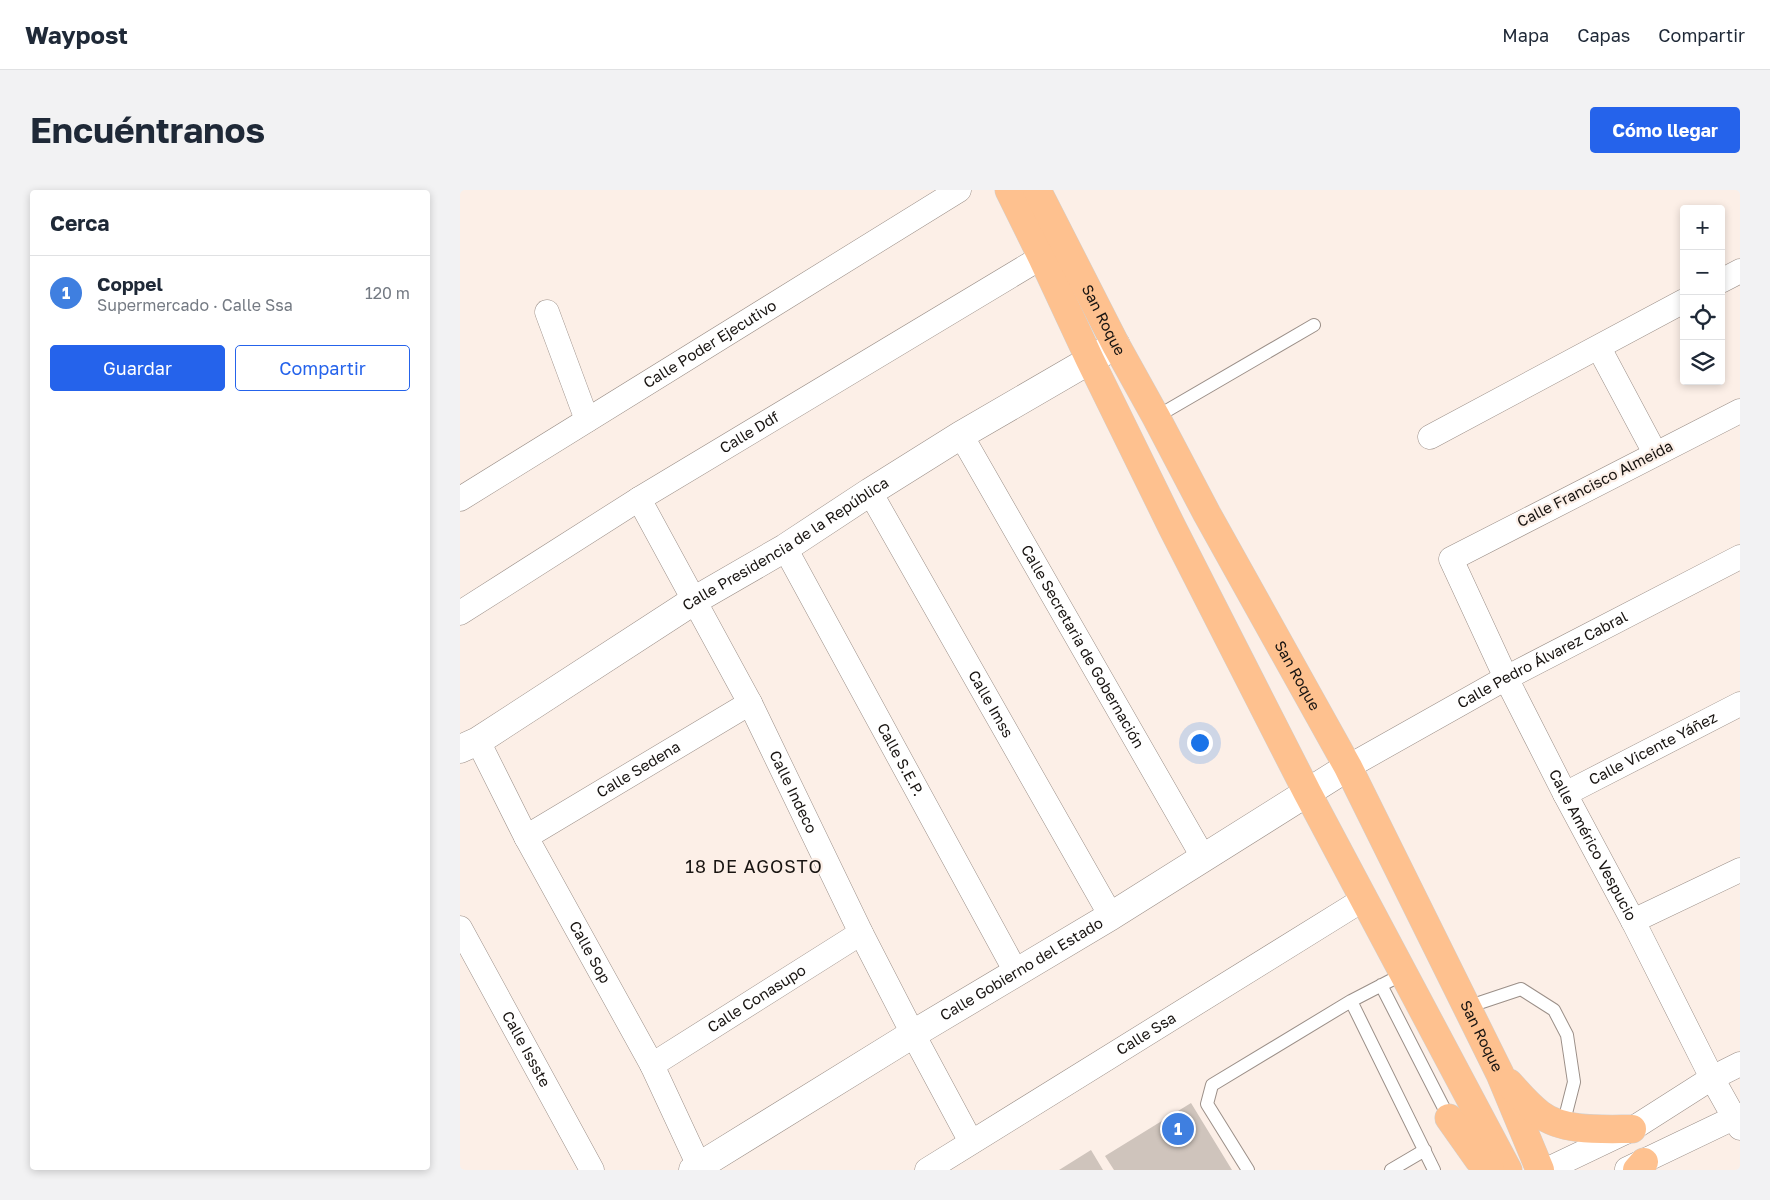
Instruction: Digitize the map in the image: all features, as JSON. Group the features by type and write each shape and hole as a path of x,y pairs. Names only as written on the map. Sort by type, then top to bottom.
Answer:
{"main road":[{"name":"San Roque","path":"1009,190 1172,527 1307,792 1364,899 1393,979 1508,1170"},
{"name":"San Roque","path":"1036,190 1116,345 1207,514 1348,767 1500,1074 1540,1170"},
{"path":"1500,1074 1541,1115 1563,1125 1590,1129 1632,1129"},
{"path":"1450,1118 1478,1158 1490,1170"}],"street":[{"name":"Calle Poder Ejecutivo","path":"460,499 959,190"},
{"name":"Calle Ddf","path":"460,613 639,499 1042,256"},
{"path":"1725,279 1740,271"},
{"path":"1430,437 1680,303"},
{"path":"547,312 587,420"},
{"name":"Calle Presidencia de la República","path":"469,745 695,600 785,548 961,435 1116,345"},
{"path":"1598,348 1655,453"},
{"name":"Calle Francisco Almeida","path":"1451,559 1740,411"},
{"name":"Calle Secretaria de Gobernación","path":"961,435 1203,857"},
{"name":"Calle Imss","path":"870,492 1111,916"},
{"name":"Calle Indeco","path":"639,499 750,703 861,933 912,1034 971,1142"},
{"name":"Calle S.E.P.","path":"785,548 1016,972"},
{"name":"Calle Pedro Álvarez Cabral","path":"1348,767 1506,678 1740,557"},
{"name":"Calle Américo Vespucio","path":"1451,559 1506,678 1565,794 1633,921 1712,1078 1738,1120"},
{"name":"Calle Sedena","path":"526,837 750,703"},
{"name":"Calle Vicente Yáñez","path":"1565,794 1740,704"},
{"name":"Calle Sop","path":"469,745 526,837 652,1065 696,1168"},
{"name":"Calle Gobierno del Estado","path":"696,1168 912,1034 1111,916 1348,767"},
{"path":"1633,921 1740,870"},
{"name":"Calle Ssa","path":"927,1170 1364,899"},
{"name":"Calle Issste","path":"460,928 592,1170"},
{"name":"Calle Conasupo","path":"652,1065 861,933"},
{"path":"1546,1170 1632,1129 1712,1078 1740,1064"},
{"path":"1636,1167 1738,1120"}],"lane":[{"path":"1156,417 1314,325"},
{"path":"1248,1170 1208,1104 1212,1085 1351,1000 1393,979 1450,1118 1476,1170"},
{"path":"1466,1007 1521,989 1554,1010 1567,1035 1574,1082 1563,1125"},
{"path":"1351,1000 1434,1170"},
{"path":"1392,1170 1424,1150"}],"building":[{"path":"1191,1103 1232,1170 1114,1170 1105,1156"},
{"path":"1091,1150 1103,1170 1059,1170"}],"place":[{"name":"Coppel","path":"1178,1129"}],"district":[{"name":"18 DE AGOSTO","path":"754,867"}]}
